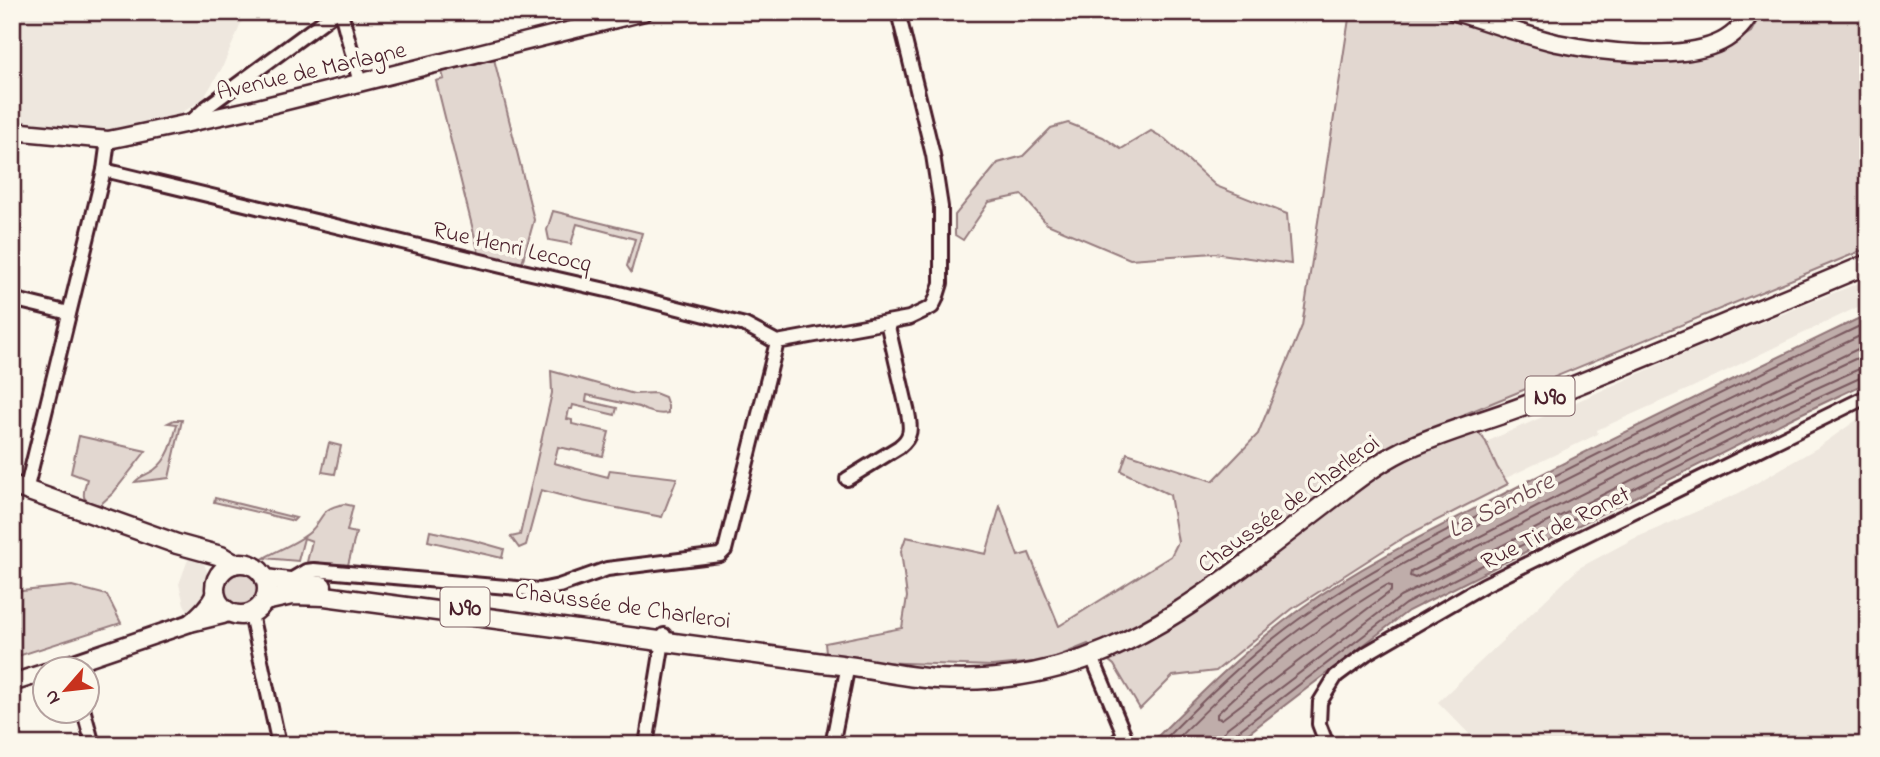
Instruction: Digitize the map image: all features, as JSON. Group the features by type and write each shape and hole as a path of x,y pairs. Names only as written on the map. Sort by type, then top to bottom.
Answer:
{"main road":[{"name":"Avenue de Marlagne","path":"12,131 108,140 254,109 644,12"},
{"path":"1455,12 1556,43 1645,54 1716,44 1738,30 1751,12"},
{"name":"Chaussée de Charleroi","path":"265,579 567,622 916,677 961,680 1028,674 1092,657 1142,634 1184,609 1368,471 1406,449 1522,407 1868,264"},
{"name":"N90","path":"19,488 177,544 221,556 234,564 250,565 262,573 265,579"},
{"name":"N90","path":"177,544 210,564 222,607 228,612"},
{"path":"190,623 200,615 227,567 234,564"},
{"path":"99,656 228,612 251,614 265,601 265,579"},
{"name":"Chaussée de Charleroi","path":"265,601 308,594 664,638"},
{"path":"12,683 32,677"}],"street":[{"path":"192,121 207,107 336,12"},
{"path":"341,12 360,83"},
{"path":"289,581 306,571 314,570 540,590 607,569 720,555 725,550 777,342 909,318 925,312 932,307 936,299 941,283 941,207 933,155 898,12"},
{"path":"19,488 69,313 104,170 108,140"},
{"name":"Rue Henri Lecocq","path":"104,170 746,325 777,342"},
{"path":"12,299 69,313"},
{"path":"847,479 899,447 910,436 908,413 887,322"},
{"name":"Rue Tir de Ronet","path":"1328,745 1319,724 1320,702 1336,676 1367,653 1484,585 1868,396"},
{"path":"251,614 279,745"},
{"path":"646,745 664,638"},
{"path":"1092,657 1124,734 1114,745"},
{"path":"832,745 848,665"},
{"path":"88,726 93,745"}],"shaded area":[{"path":"12,12 246,12 222,68 203,99 174,118 108,130 12,125"},
{"path":"1350,12 1424,12 1585,58 1643,62 1685,59 1727,46 1751,32 1762,12 1868,12 1868,248 1465,414 1486,442 1508,484 1406,536 1292,609 1216,671 1173,676 1140,709 1114,665 1088,644 1046,661 992,666 875,662 826,653 825,643 902,628 907,597 901,551 906,537 986,554 1000,506 1018,556 1029,553 1059,626 1171,556 1178,542 1170,495 1121,471 1127,453 1213,481 1258,434 1302,326"},
{"path":"494,59 534,220 522,263 479,254 436,81 444,79 442,72"},
{"path":"1068,123 1103,137 1121,149 1151,131 1165,139 1216,186 1287,214 1291,264 1214,253 1130,259 1047,224 1022,195 989,202 963,240 955,235 955,215 998,163 1023,156 1051,128"},
{"path":"553,211 642,233 631,272 627,266 635,239 577,224 571,244 549,240 547,230"},
{"path":"1868,279 1868,302 1693,387 1597,430 1598,434 1504,479 1497,467 1486,442 1679,356"},
{"path":"551,371 634,394 655,393 665,397 668,413 661,414 587,395 586,401 617,408 615,415 573,405 572,409 569,409 567,419 572,420 572,424 609,432 603,456 558,447 554,463 608,477 610,470 677,478 662,517 541,490 526,545 519,548 511,537 520,535 552,393"},
{"path":"1868,412 1868,745 1480,745 1438,702 1579,568 1633,539 1739,493 1817,448"},
{"path":"182,420 169,478 135,482 159,466 167,455 177,424 168,423"},
{"path":"79,436 146,451 113,493 100,505 89,502 84,497 87,479 71,473"},
{"path":"329,443 341,446 335,474 322,472"},
{"path":"215,498 296,518 293,521 214,502"},
{"path":"344,504 353,506 347,531 356,533 348,565 307,562 312,541 304,538 298,561 264,558 305,536 326,511"},
{"path":"430,531 504,549 502,558 428,541"},
{"path":"190,554 204,564 210,579 207,599 190,615 179,584"},
{"path":"242,573 254,578 259,590 254,602 242,607 230,602 225,590 230,578"},
{"path":"72,586 107,595 121,623 12,658 12,592"}],"water":[{"name":"La Sambre","path":"1868,314 1868,382 1408,611 1233,745 1149,745 1262,639 1303,607 1353,575 1555,467"}]}
